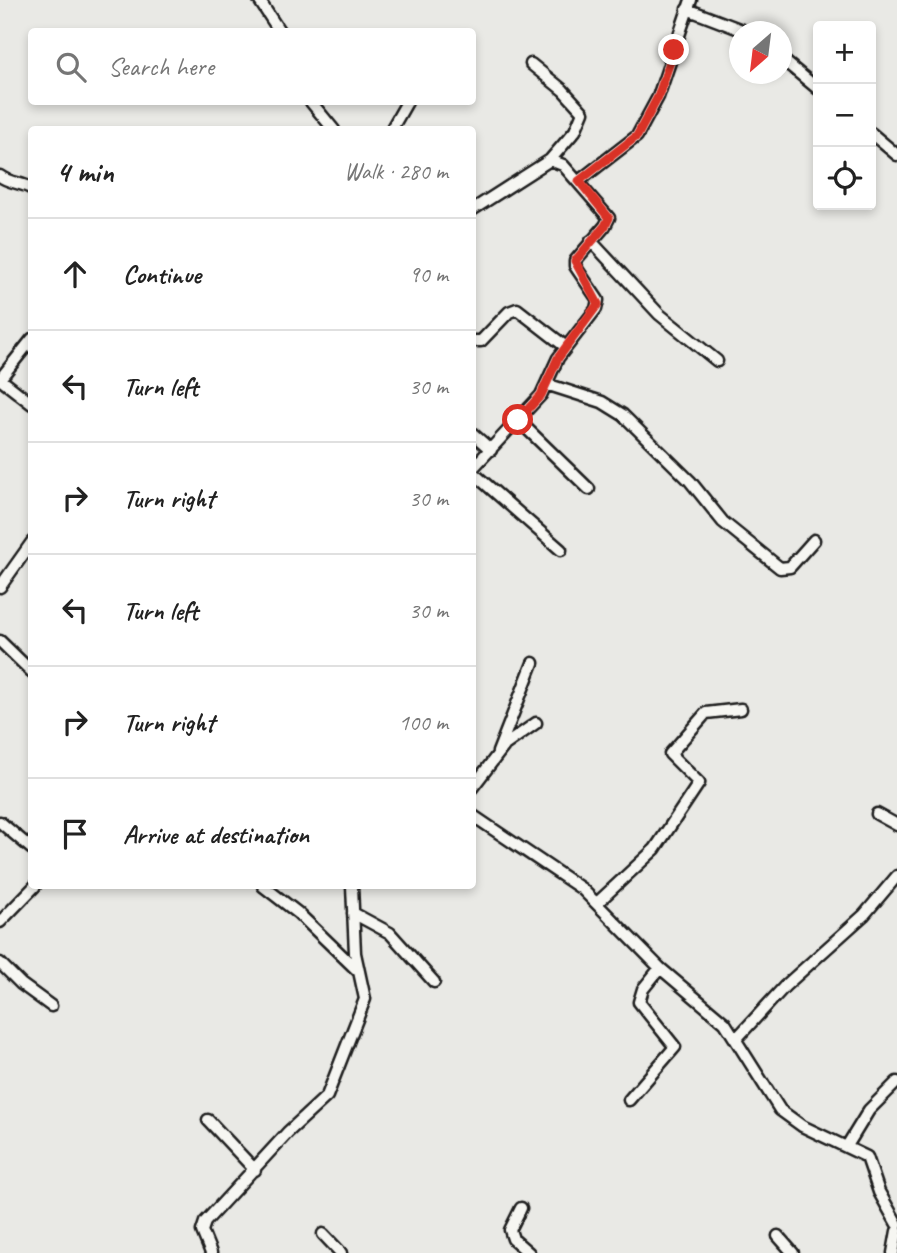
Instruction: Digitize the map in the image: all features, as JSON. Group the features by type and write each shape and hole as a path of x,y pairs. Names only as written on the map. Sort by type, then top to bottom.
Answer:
{"street":[{"path":"260,0 278,28"},
{"path":"579,181 637,136 658,97 689,5 729,24"},
{"path":"476,207 550,160 575,131 583,112 563,90 530,64"},
{"path":"792,67 813,85"},
{"path":"313,105 331,126"},
{"path":"393,126 405,105"},
{"path":"876,137 897,155"},
{"path":"476,466 541,395 566,347 598,304 596,295 575,266 578,255 609,218 563,165 550,160"},
{"path":"0,176 11,184 28,186"},
{"path":"591,241 659,314 717,361"},
{"path":"476,341 481,341 517,309 566,347"},
{"path":"28,344 0,379 28,401"},
{"path":"546,384 602,402 623,415 690,481 723,522 780,568 790,567 814,540"},
{"path":"518,420 589,489"},
{"path":"476,437 491,450"},
{"path":"476,474 561,550"},
{"path":"0,587 28,548"},
{"path":"0,641 28,667"},
{"path":"499,752 533,663"},
{"path":"597,903 655,849 699,783 670,754 706,713 741,709"},
{"path":"476,783 499,752 536,723"},
{"path":"877,814 897,825"},
{"path":"476,818 582,888 660,968 725,1023 737,1038 780,1110 802,1126 847,1146 872,1163 879,1192 897,1224"},
{"path":"0,822 28,846"},
{"path":"737,1038 785,986 864,915 897,876"},
{"path":"0,922 32,889"},
{"path":"267,889 298,913 358,971"},
{"path":"211,1253 202,1231 205,1222 298,1122 327,1096 363,1008 365,995 358,971 352,889"},
{"path":"353,913 390,933 434,982"},
{"path":"0,963 21,984 51,1006"},
{"path":"629,1100 675,1047 639,1002 643,989 660,968"},
{"path":"847,1146 869,1110 897,1082"},
{"path":"208,1120 254,1170"},
{"path":"521,1208 510,1230 513,1239 529,1253"},
{"path":"893,1253 897,1230"},
{"path":"323,1234 341,1253"},
{"path":"778,1236 793,1253"}],"route":[{"path":"518,420 541,395 558,358 598,304 596,295 575,266 575,261 609,218 579,181 637,136 658,97 674,50"}]}
